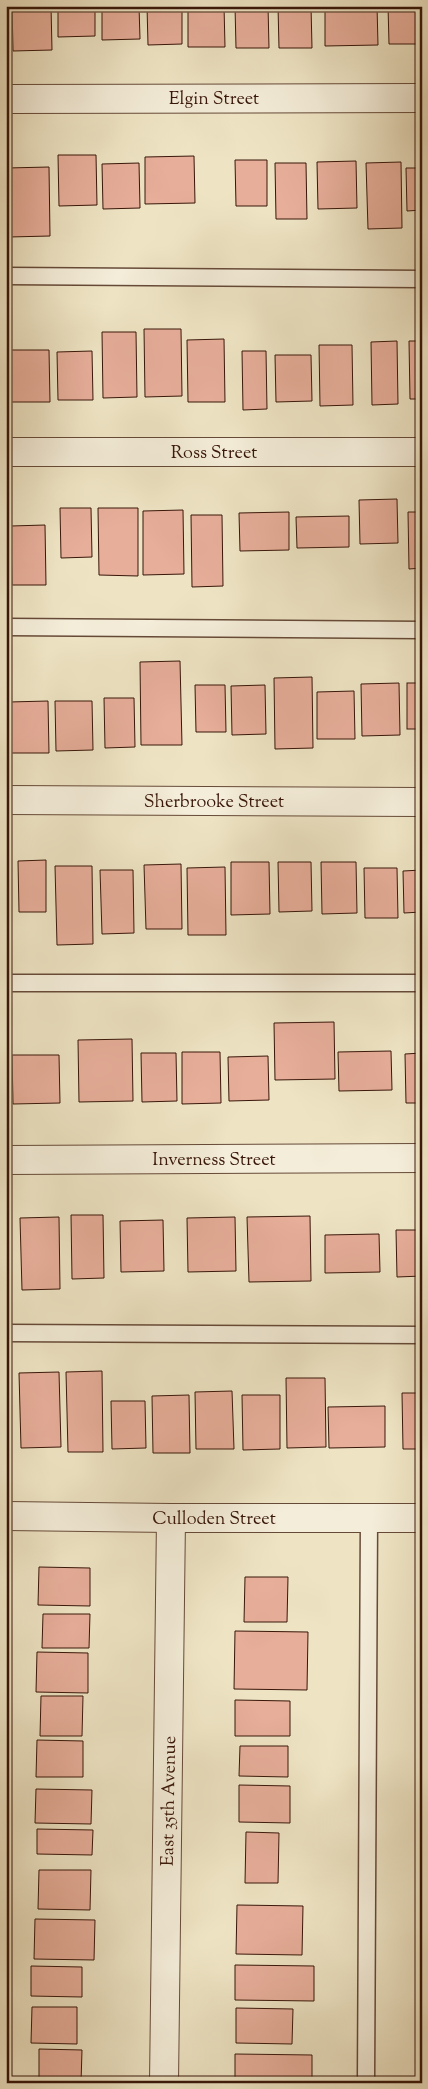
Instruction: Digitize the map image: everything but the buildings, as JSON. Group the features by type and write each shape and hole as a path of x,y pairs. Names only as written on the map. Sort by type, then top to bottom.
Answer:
{"street":[{"name":"Elgin Street","path":"6,99 422,98"},
{"name":"Ross Street","path":"6,452 422,452"},
{"name":"Sherbrooke Street","path":"6,800 422,802"},
{"name":"Inverness Street","path":"6,1160 422,1158"},
{"name":"Culloden Street","path":"6,1516 422,1518"},
{"name":"East 35th Avenue","path":"164,2083 171,1518"}],"lane":[{"path":"6,276 422,279"},
{"path":"6,627 422,630"},
{"path":"6,983 422,983"},
{"path":"6,1333 422,1335"},
{"path":"366,2083 369,1518"}]}
